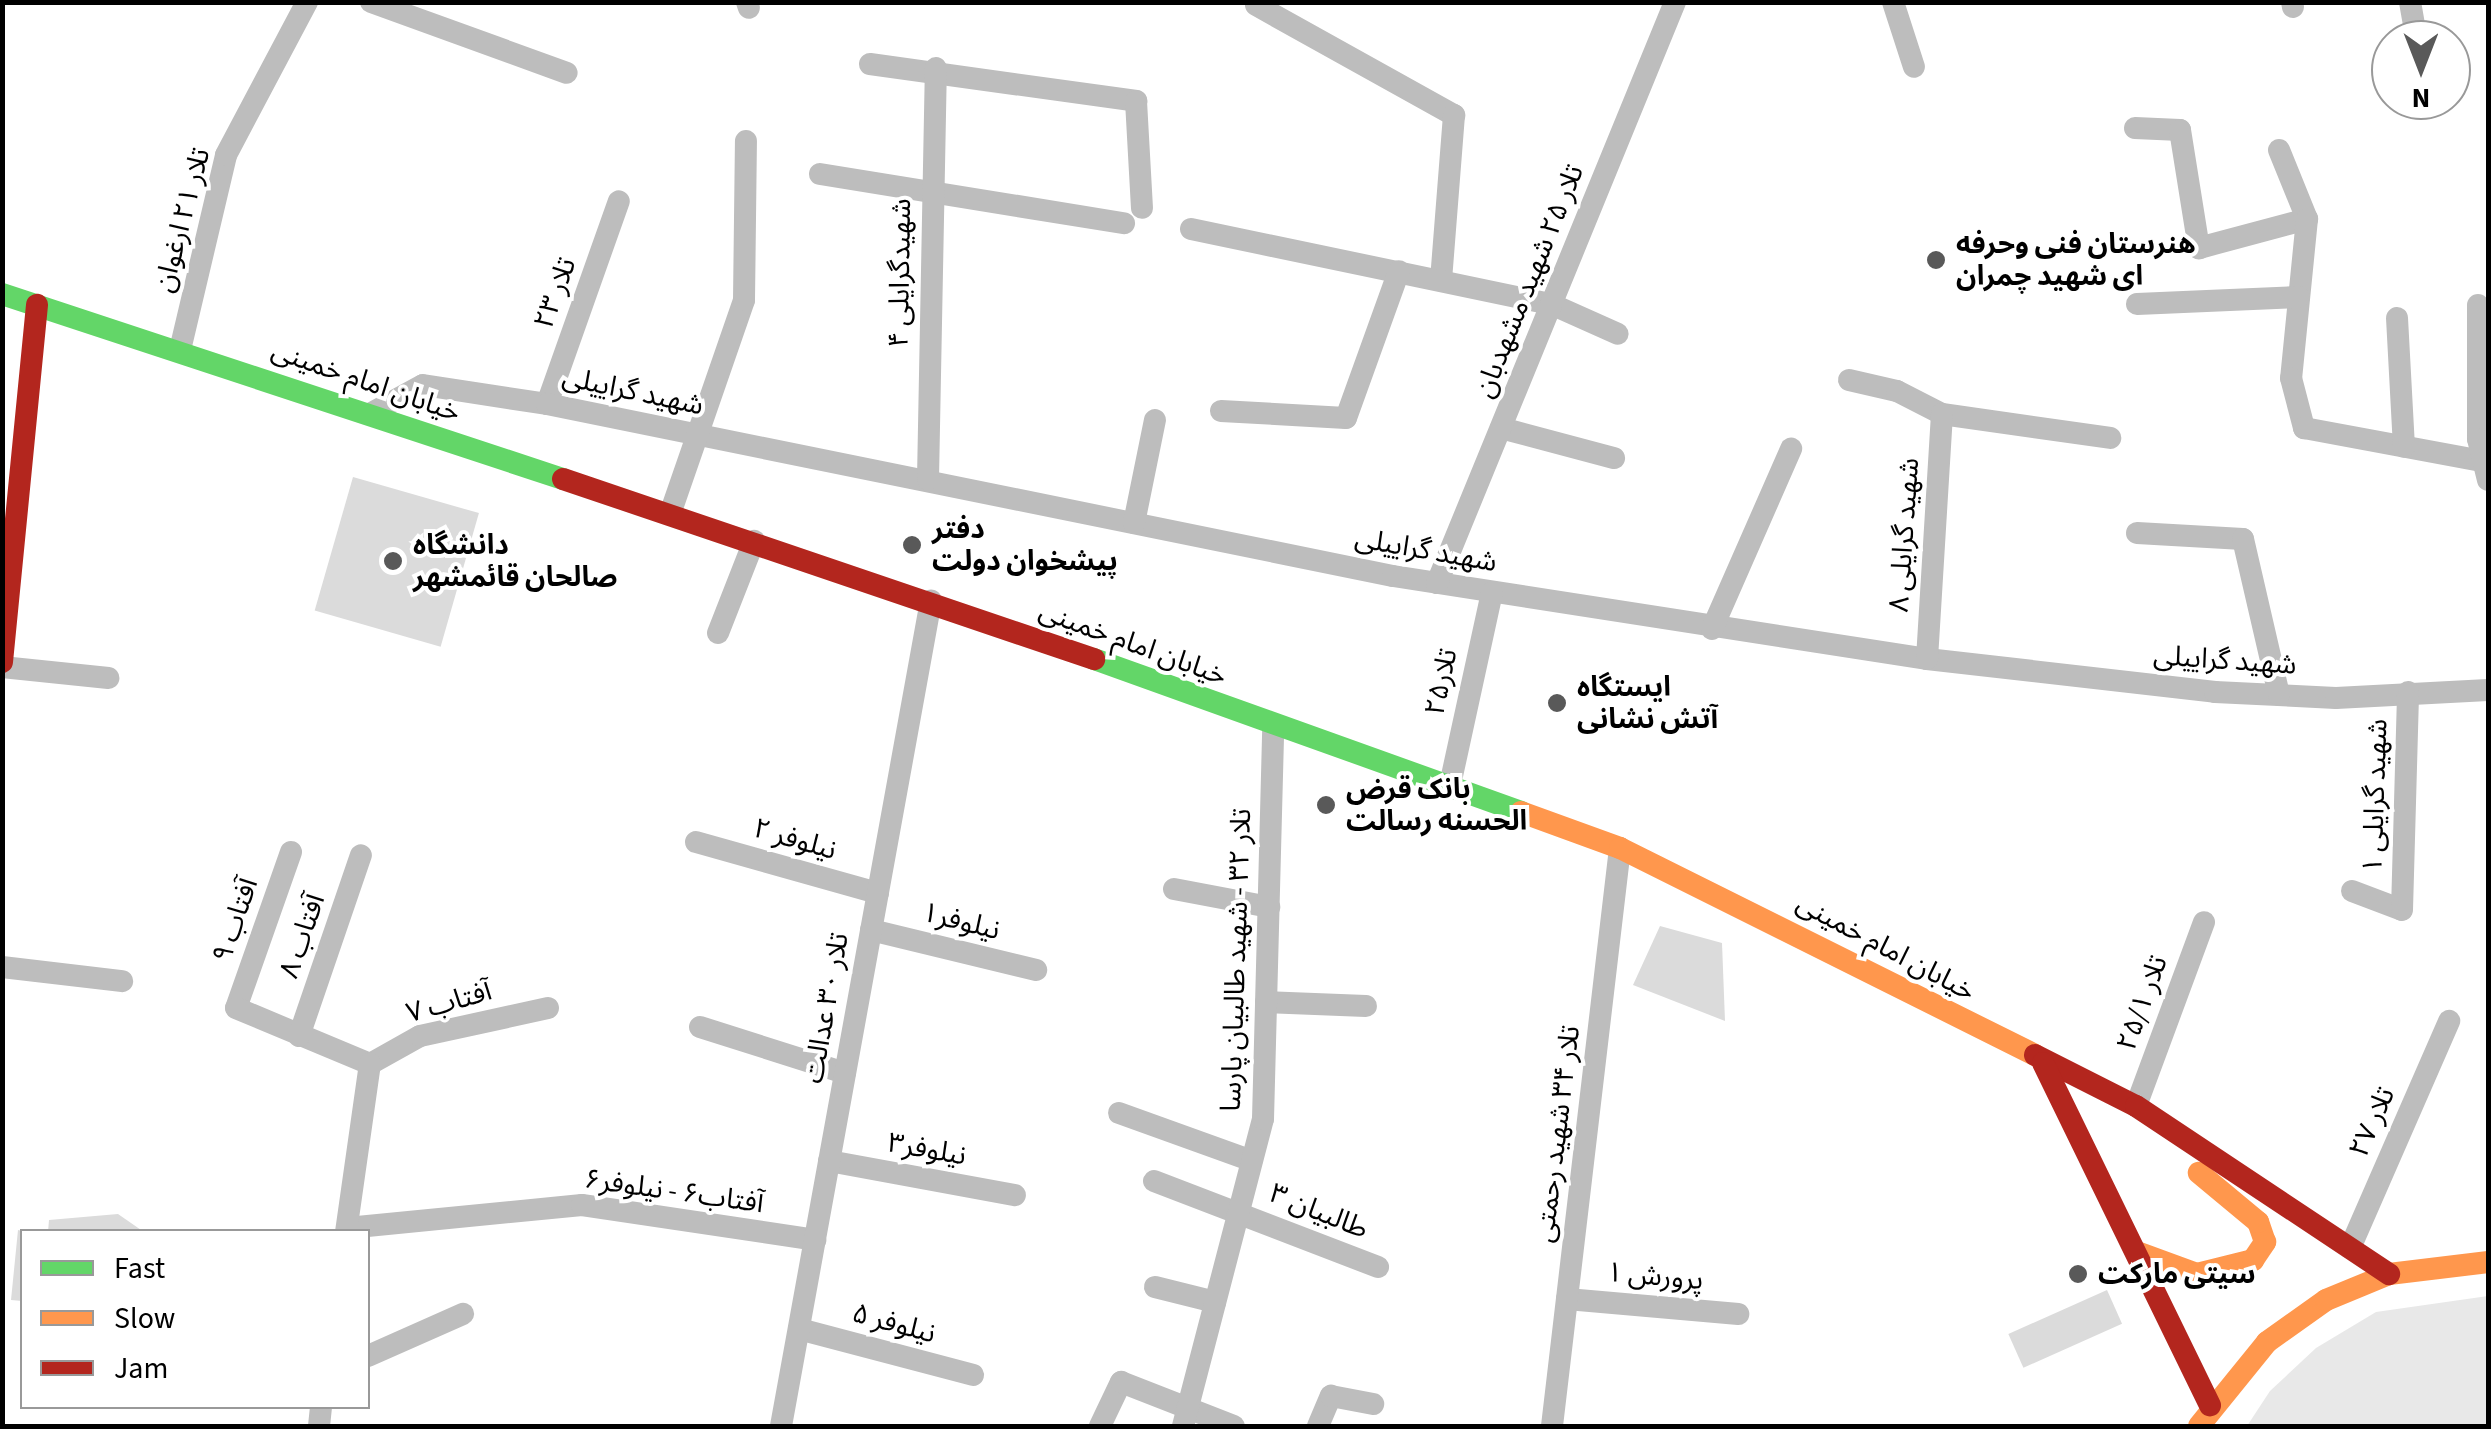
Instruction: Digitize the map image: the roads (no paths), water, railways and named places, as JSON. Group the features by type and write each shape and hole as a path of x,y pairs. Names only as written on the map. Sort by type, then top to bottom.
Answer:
{"main road":[{"name":"خیابان امام خمینی","path":"2,294 931,601 1620,848 2138,1108 2389,1274"},
{"path":"3,652 37,305"},
{"path":"2042,1063 2210,1404"},
{"path":"2137,1252 2161,1266 2226,1272 2246,1266 2265,1242 2258,1222 2168,1150 2138,1108"},
{"path":"2199,1426 2210,1404 2267,1342 2326,1300 2389,1274 2488,1262"}],"street":[{"name":"تلار ۲۱ ارغوان","path":"180,350 226,155 307,2"},
{"path":"371,2 567,73"},
{"name":"تلار ۲۵ شهید مشهدبان","path":"1438,583 1675,2"},
{"path":"1893,2 1914,67"},
{"path":"1256,5 1454,116 1441,280"},
{"path":"820,174 930,195 1133,216 1136,100 936,68 870,64"},
{"name":"شهیدگرایلی ۴","path":"928,479 930,195 936,68"},
{"path":"2135,128 2180,130 2200,248 2307,219"},
{"path":"670,514 744,300 746,141"},
{"path":"2280,150 2307,219 2291,378 2304,428 2487,468 2478,305"},
{"name":"تلار ۲۳","path":"547,404 620,202"},
{"path":"1191,229 1551,304 1618,334"},
{"path":"1221,410 1346,418 1400,271"},
{"path":"2137,304 2299,297"},
{"path":"2396,318 2404,447"},
{"path":"1849,380 1897,391 1942,414 2110,438"},
{"name":"شهید گراییلی","path":"370,414 423,385 547,404 1438,583 1926,660 2280,695 2488,690"},
{"name":"شهید گرایلی ۸","path":"1926,660 1942,414"},
{"path":"1134,523 1156,420"},
{"path":"1501,428 1614,458"},
{"path":"1712,629 1791,450"},
{"path":"2137,533 2243,539 2280,695"},
{"path":"718,633 754,541"},
{"name":"تلار۲۵","path":"1450,785 1492,592"},
{"name":"تلار ۳۰ عدالت","path":"781,1426 931,601"},
{"path":"3,652 108,678"},
{"name":"شهید گرایلی ۱","path":"2352,891 2402,910 2408,692"},
{"name":"تلار ۳۲ - شهید طالبیان پارسا","path":"1185,1417 1263,1118 1273,724"},
{"name":"نیلوفر ۲","path":"696,842 878,893"},
{"name":"تلار ۳۴ شهید رحمتی","path":"1552,1426 1620,848"},
{"name":"آفتاب ۹","path":"290,852 236,1008 299,1036"},
{"name":"آفتاب ۸","path":"299,1036 361,856"},
{"path":"1174,888 1268,907"},
{"name":"تلار ۲۵/۱","path":"2138,1108 2204,922"},
{"name":"نیلوفر۱","path":"871,930 1036,970"},
{"path":"2,966 122,981"},
{"path":"1266,1002 1366,1006"},
{"name":"آفتاب ۷","path":"370,1064 420,1036 548,1008"},
{"name":"تلار ۲۷","path":"2350,1248 2449,1021"},
{"path":"700,1027 845,1073"},
{"path":"299,1036 370,1064 346,1229"},
{"path":"1119,1113 1252,1162"},
{"name":"نیلوفر۳","path":"829,1162 1015,1196"},
{"name":"طالبیان ۳","path":"1154,1180 1378,1266"},
{"name":"آفتاب۶ - نیلوفر۶","path":"356,1229 582,1206 815,1240"},
{"path":"1156,1287 1215,1302"},
{"name":"پرورش ۱","path":"1567,1299 1738,1314"},
{"path":"370,1355 463,1314"},
{"name":"نیلوفر ۵","path":"798,1329 974,1375"},
{"path":"1100,1426 1121,1382 1185,1417 1234,1426"},
{"path":"1318,1426 1331,1396 1372,1404"}],"place":[{"name":"هنرستان فنی وحرفه ای شهید چمران","path":"1936,260"},
{"name":"دفتر پیشخوان دولت","path":"912,545"},
{"name":"دانشگاه صالحان قائمشهر","path":"393,561"},
{"name":"ایستگاه آتش نشانی","path":"1557,703"},
{"name":"بانک قرض الحسنه رسالت","path":"1326,805"},
{"name":"سیتی مارکت","path":"2078,1274"}]}
